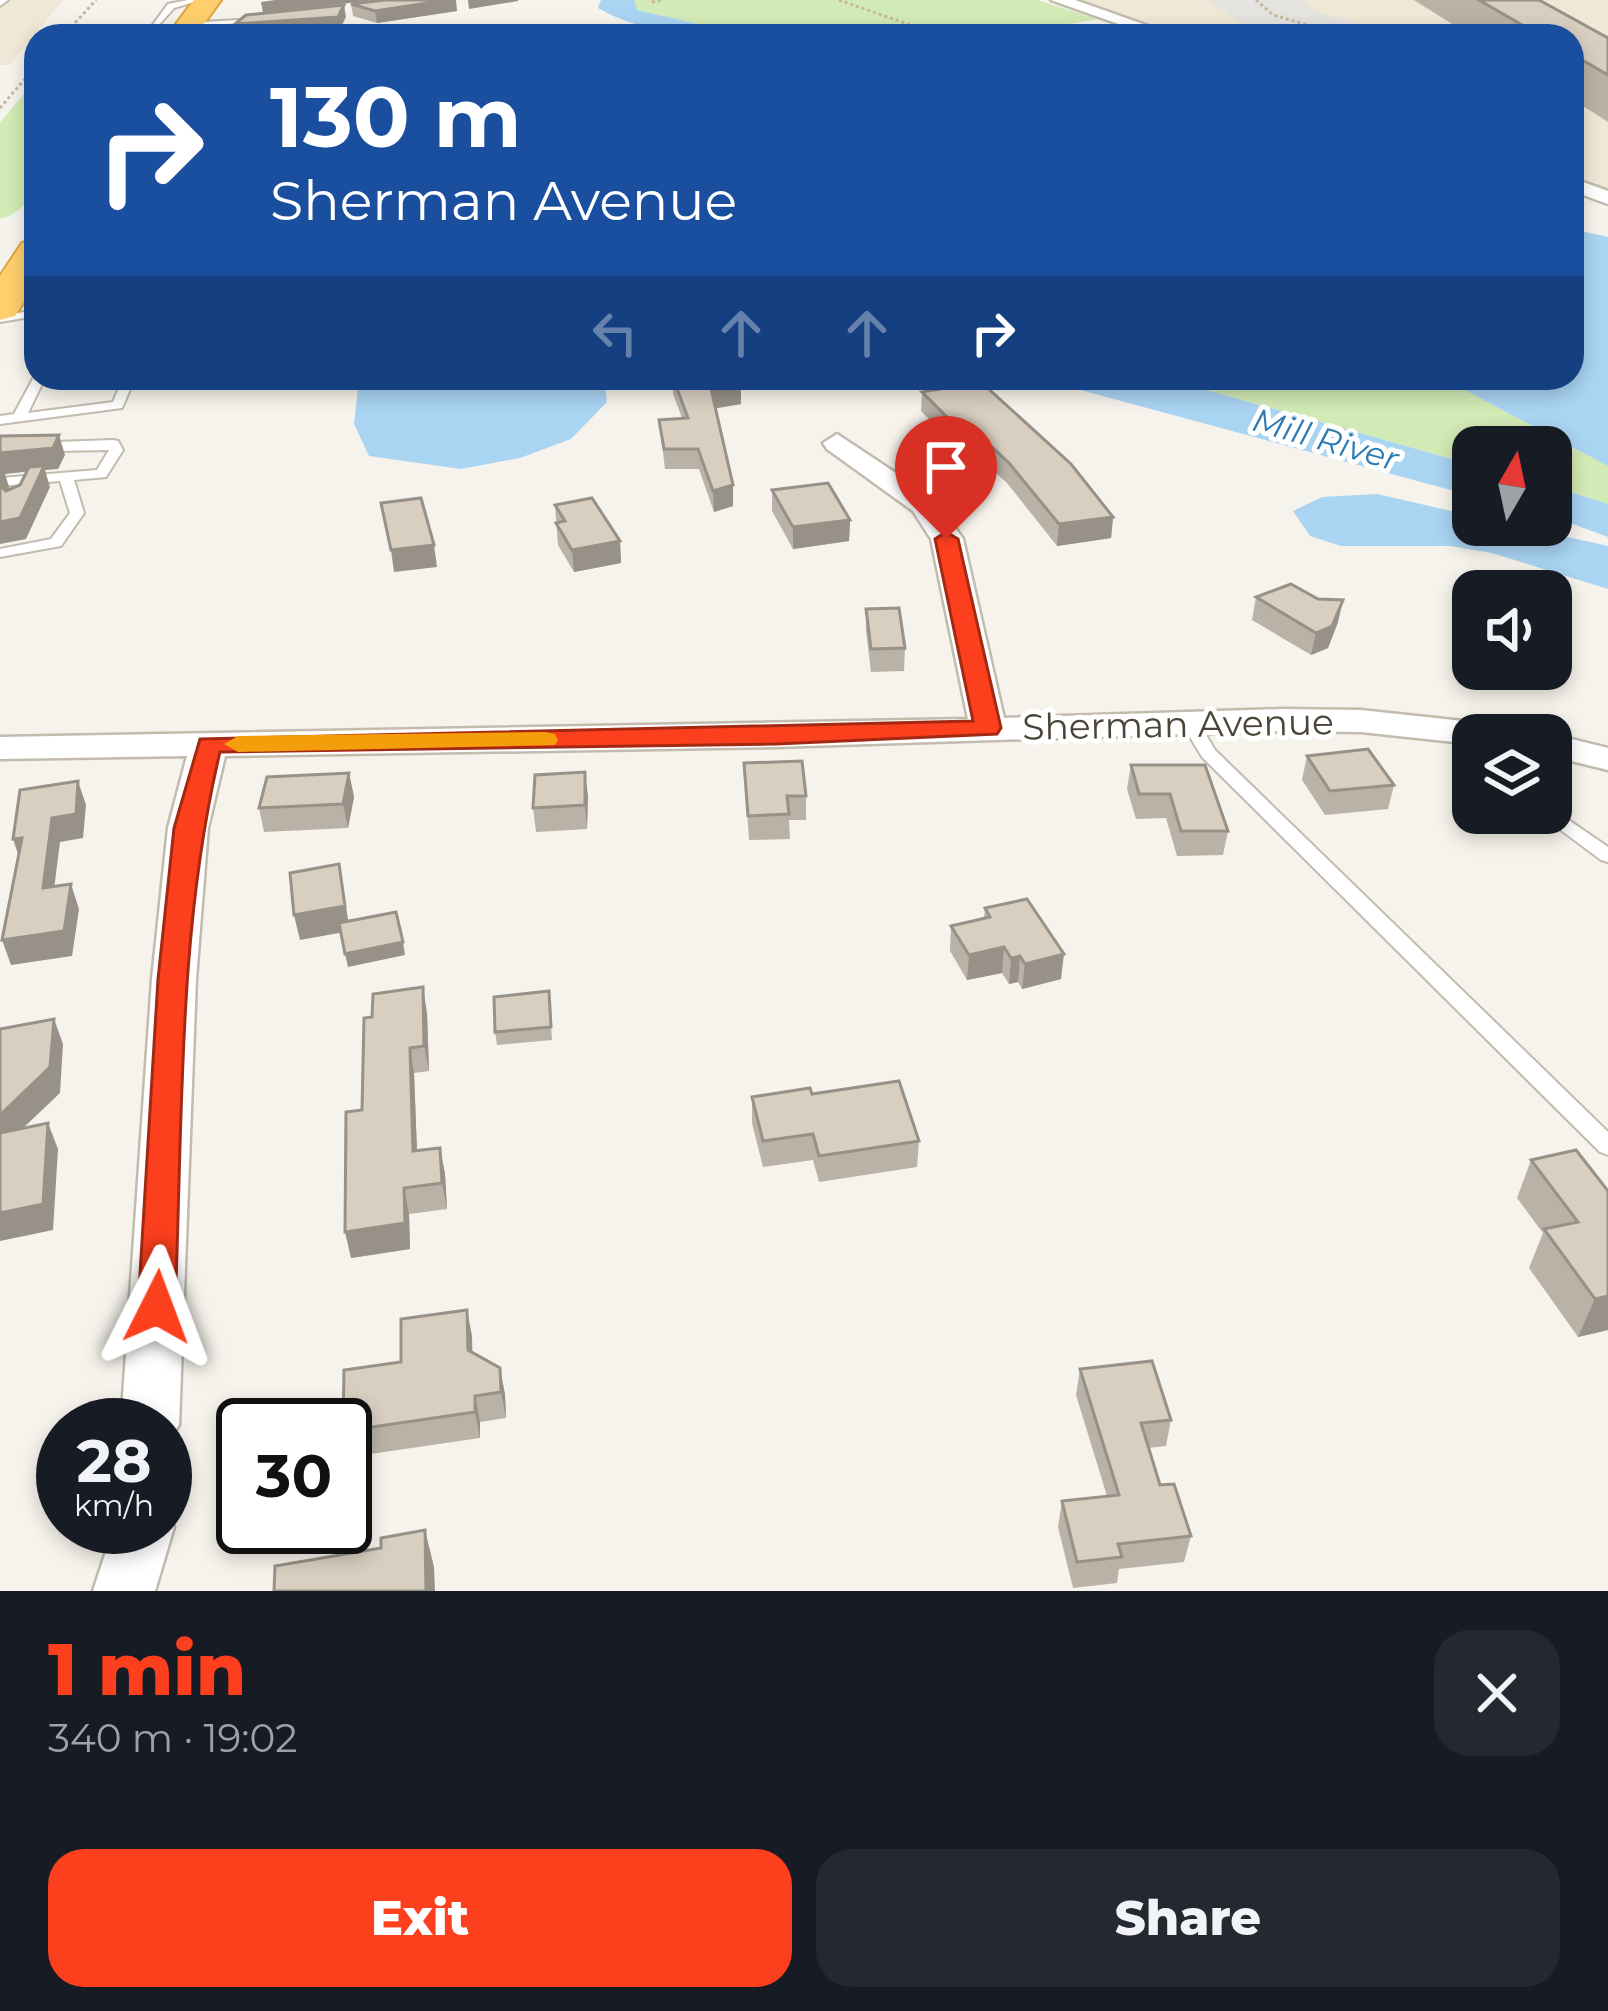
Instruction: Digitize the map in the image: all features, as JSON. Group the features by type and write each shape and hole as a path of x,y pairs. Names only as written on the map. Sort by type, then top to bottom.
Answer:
{"highway":[{"path":"188,23 208,0"},
{"path":"2,311 24,272"}],"street":[{"path":"1059,0 1132,24"},
{"path":"838,443 924,506 946,539 988,728"},
{"name":"Sherman Avenue","path":"0,748 776,736 1190,722 1361,721 1452,735"},
{"path":"151,1398 174,979 188,828 209,745"},
{"path":"1572,751 1608,759"},
{"path":"124,1591 136,1554"}],"lane":[{"path":"188,23 278,19"},
{"path":"8,415 29,390"},
{"path":"8,415 118,405 124,390"},
{"path":"0,448 113,444 116,449 101,474 0,482"},
{"path":"0,554 56,543 77,513 66,477"},
{"path":"15,504 28,479"},
{"path":"1190,722 1208,753 1608,1146"},
{"path":"1572,831 1608,856"}],"path":[{"path":"74,24 96,0"},
{"path":"652,2 663,0"},
{"path":"839,0 908,24"},
{"path":"1256,0 1274,15 1303,24"},
{"path":"0,108 24,80"}],"shaded area":[{"path":"0,0 63,0 43,24 24,24 24,47 9,65 0,65"},
{"path":"1078,0 1608,0 1608,189 1584,180 1584,24 1151,24"},
{"path":"1209,0 1303,0 1314,11 1353,24 1244,24"}],"green space":[{"path":"633,0 1037,0 1098,19 1070,24 698,24 637,10"},
{"path":"24,94 24,203 0,219 0,123"},
{"path":"1207,390 1465,390 1533,426 1452,426 1452,459"},
{"path":"1572,447 1608,466 1608,504 1572,493"}],"water":[{"path":"601,0 634,0 637,10 698,24 634,24 598,8"},
{"path":"1584,232 1608,237 1608,466 1572,447 1572,426 1533,426 1465,390 1584,390"},
{"path":"358,390 606,390 607,402 571,439 520,458 461,469 369,456 354,424"},
{"name":"Mill River","path":"1080,390 1207,390 1452,459 1452,490"},
{"path":"1572,493 1608,504 1608,537 1572,524"},
{"path":"1377,494 1452,511 1452,546 1572,546 1572,538 1608,546 1608,589 1572,578 1572,570 1547,570 1450,546 1341,546 1310,536 1293,511 1322,497"}],"building":[{"path":"448,0 375,11 351,4"},
{"path":"1479,0 1539,0 1583,24 1520,24"},
{"path":"344,5 338,17 235,24 246,15"},
{"path":"1584,25 1608,38 1608,75 1584,61"},
{"path":"678,390 711,390 733,485 713,491 698,449 664,449 659,420 688,418"},
{"path":"990,390 1071,464 1113,517 1059,524 1009,463 991,446 978,448 922,392"},
{"path":"59,435 53,448 0,453 0,436"},
{"path":"44,466 20,518 0,522 0,486 6,491 20,485 29,467"},
{"path":"828,483 850,520 793,527 772,490"},
{"path":"421,498 434,545 391,550 381,503"},
{"path":"592,498 620,541 572,550 556,523 565,521 555,505"},
{"path":"1291,584 1318,599 1343,600 1332,626 1316,633 1256,597"},
{"path":"899,608 905,648 871,649 866,609"},
{"path":"1368,749 1394,785 1330,791 1307,756"},
{"path":"802,761 806,796 787,796 789,814 748,816 744,763"},
{"path":"1131,765 1205,765 1228,831 1181,831 1170,794 1139,794"},
{"path":"585,772 585,805 533,808 535,775"},
{"path":"349,773 343,804 259,808 267,777"},
{"path":"78,781 76,814 52,818 43,888 71,884 64,931 2,940 22,838 13,839 20,790"},
{"path":"339,864 345,906 294,915 290,873"},
{"path":"1027,899 1064,954 1025,964 1020,956 1011,958 1004,947 969,955 951,926 990,917 985,908"},
{"path":"396,912 403,942 345,954 339,923"},
{"path":"423,987 424,1046 410,1048 413,1151 440,1148 442,1183 404,1188 405,1223 345,1232 346,1112 362,1110 364,1018 372,1017 373,994"},
{"path":"549,991 551,1027 495,1032 494,997"},
{"path":"54,1019 50,1067 0,1115 0,1029"},
{"path":"899,1081 919,1141 819,1156 813,1134 763,1141 752,1097"},
{"path":"48,1123 43,1204 0,1213 0,1133"},
{"path":"1576,1150 1608,1191 1608,1296 1595,1299 1544,1229 1578,1222 1531,1160"},
{"path":"467,1310 468,1350 500,1368 501,1392 475,1396 475,1412 372,1427 372,1398 343,1398 344,1370 401,1362 401,1319"},
{"path":"1152,1361 1171,1420 1141,1423 1160,1485 1174,1484 1191,1536 1118,1544 1122,1557 1077,1562 1062,1501 1119,1495 1080,1369"},
{"path":"425,1530 426,1591 274,1591 275,1566 372,1554 372,1550 381,1548 381,1538"}],"slow traffic":[{"path":"238,744 545,740"}],"route":[{"path":"157,1307 174,979 188,828 209,745 988,728 946,539"}]}
